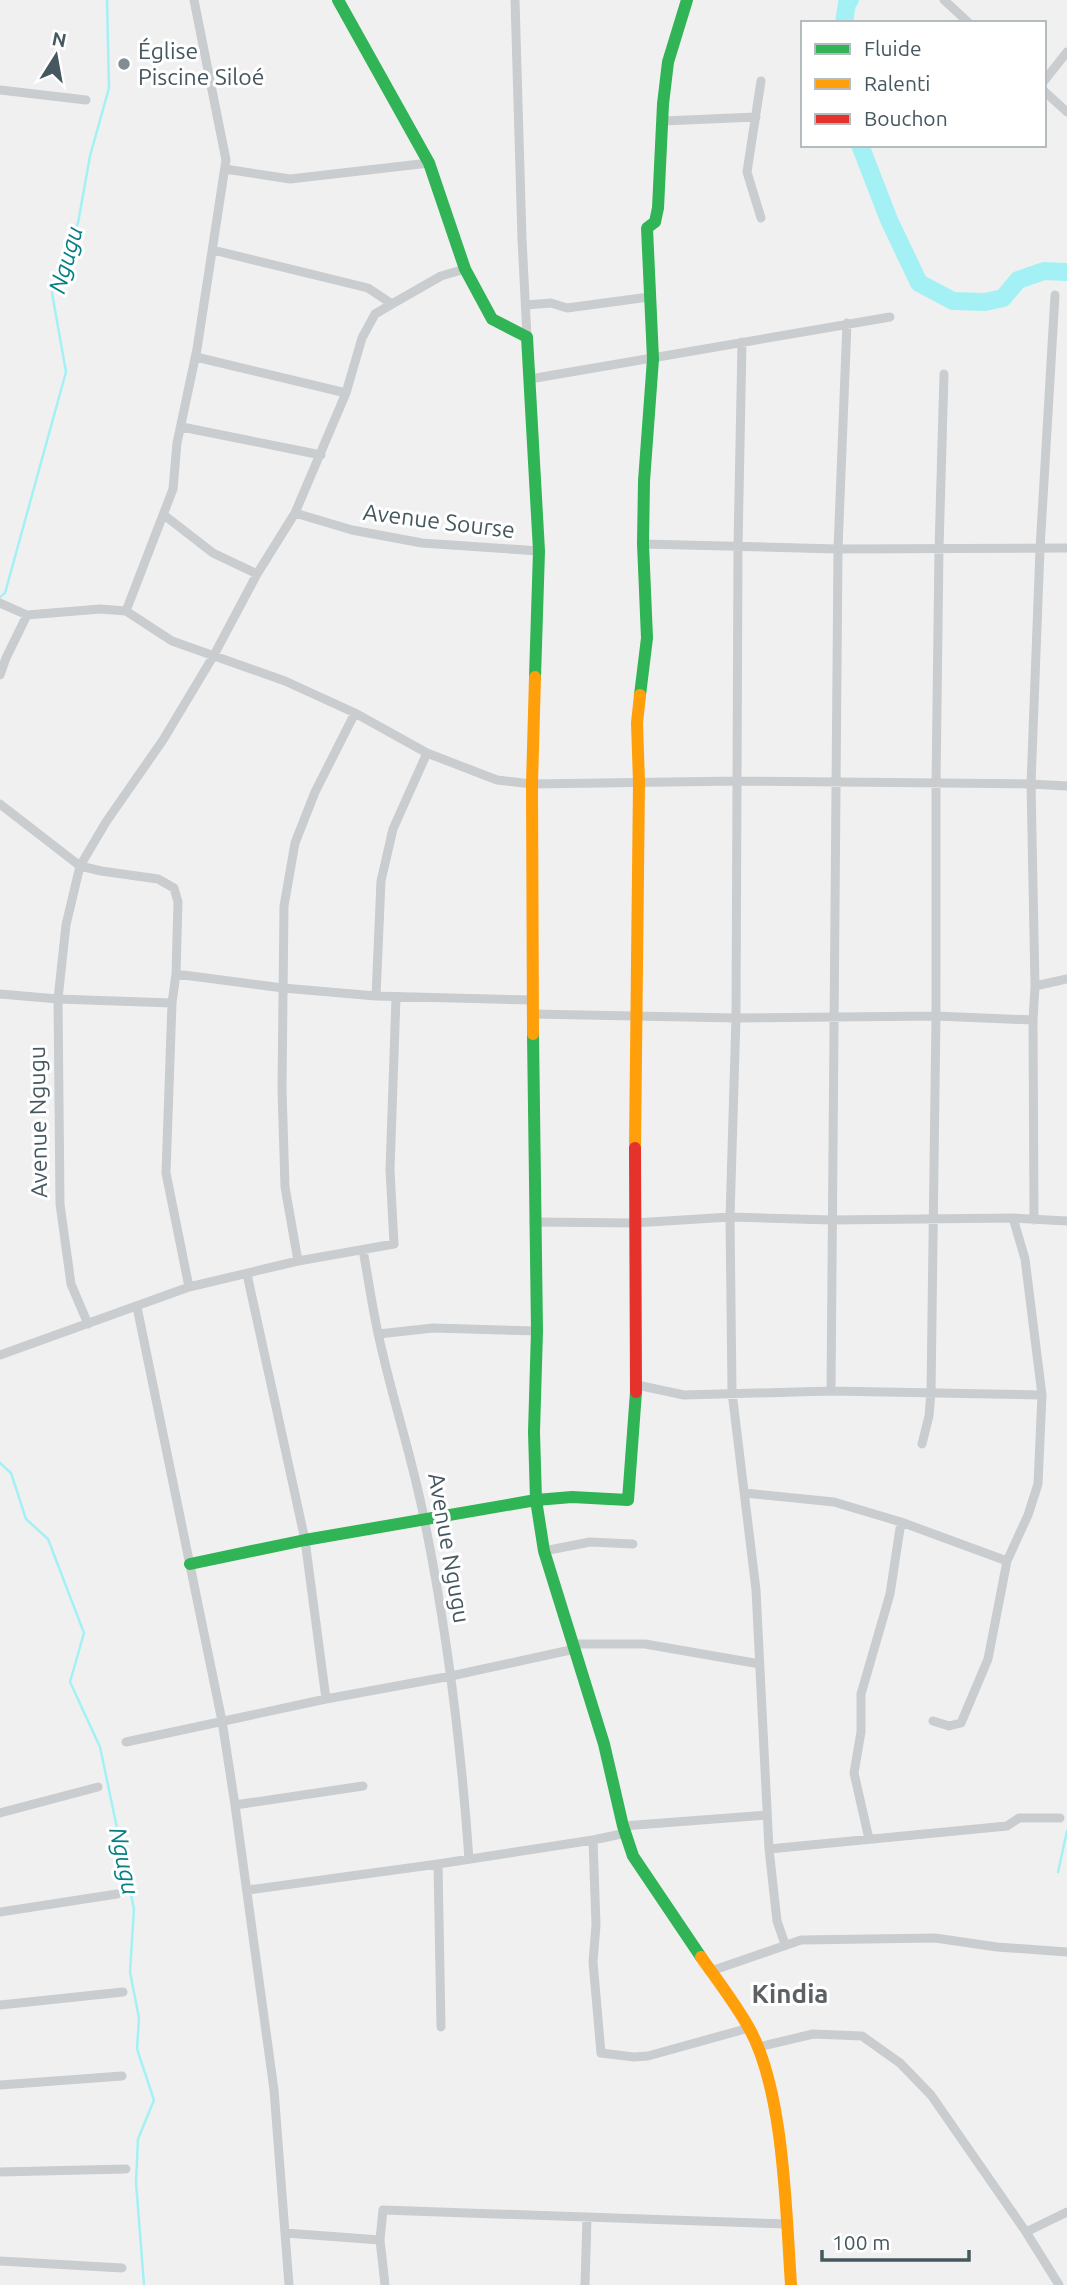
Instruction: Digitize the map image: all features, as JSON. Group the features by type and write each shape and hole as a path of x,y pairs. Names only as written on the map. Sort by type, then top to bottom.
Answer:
{"street":[{"path":"126,611 173,489 177,443 195,357 225,169 226,160 194,0"},
{"path":"338,0 429,163 465,269 492,319 527,337"},
{"path":"515,0 522,239 538,551 532,784 536,1500 544,1551 604,1744 633,1856 749,2028 768,2076 792,2285"},
{"path":"190,1564 305,1540 536,1500 572,1497 628,1500 637,1385 634,1223 639,782 637,723 647,638 643,544 644,481 653,359 647,228 655,222 658,208 668,62 687,0"},
{"path":"944,0 967,21"},
{"path":"1046,78 1067,52"},
{"path":"761,81 747,172 761,218"},
{"path":"0,90 86,100"},
{"path":"1046,93 1067,112"},
{"path":"663,121 756,117"},
{"path":"225,169 290,179 429,163"},
{"path":"213,250 368,288 392,303"},
{"path":"58,999 66,925 80,866 106,822 163,740 214,655 257,574 295,513 346,393 362,338 375,314 441,276 465,269"},
{"path":"1034,1220 1035,986 1031,784 1040,549 1055,295"},
{"path":"526,305 551,303 567,308 649,297"},
{"path":"530,379 890,317"},
{"path":"831,1391 838,549 847,323"},
{"path":"742,342 738,547 736,1018 730,1217 732,1392 756,1590 769,1849 777,1921 785,1944"},
{"path":"195,357 346,393"},
{"path":"922,1444 929,1416 931,1392 939,549 944,374"},
{"path":"182,426 321,455"},
{"name":"Avenue Sourse","path":"295,513 352,530 422,543 538,551"},
{"path":"164,515 213,553 257,574"},
{"path":"643,544 838,549 1067,548"},
{"path":"0,603 27,615 100,608 126,611 172,642 285,681 355,713 427,753 497,780 532,784 738,781 1067,786"},
{"path":"0,675 27,615"},
{"path":"298,1261 285,1187 284,906 295,843 315,792 355,713"},
{"path":"376,996 381,881 393,829 427,753"},
{"path":"0,804 80,866 158,879 174,888 178,902 177,974 172,1003 166,1172 189,1287"},
{"path":"177,974 283,988 635,1016 936,1016 1033,1020"},
{"path":"1035,986 1067,978"},
{"path":"0,994 172,1003"},
{"path":"0,1355 189,1287 298,1261 394,1244 390,1170 396,998"},
{"name":"Avenue Ngugu","path":"58,999 60,1204 71,1284 88,1324"},
{"path":"534,1222 634,1223 730,1217 831,1220 1013,1218 1067,1221"},
{"path":"933,1721 949,1727 961,1723 988,1659 1007,1561 1038,1484 1042,1395 1025,1259 1013,1218"},
{"name":"Avenue Ngugu","path":"363,1250 378,1334 425,1519 463,1774 469,1859"},
{"path":"247,1274 305,1540 326,1699"},
{"path":"137,1307 222,1721 248,1890 274,2090 289,2285"},
{"path":"378,1334 433,1328 537,1331"},
{"path":"637,1385 684,1395 831,1391 1042,1395"},
{"path":"745,1493 834,1502 901,1522 1007,1561"},
{"path":"869,1839 854,1773 861,1732 861,1693 890,1594 901,1522"},
{"path":"544,1551 590,1542 633,1544"},
{"path":"126,1742 326,1699 450,1676 574,1646 645,1644 760,1664"},
{"path":"235,1805 363,1786"},
{"path":"0,1813 98,1787"},
{"path":"248,1890 593,1840 625,1829 767,1815"},
{"path":"769,1849 1007,1826 1019,1818 1060,1818"},
{"path":"593,1840 596,1925 593,1962 601,2053 648,2056 749,2028"},
{"path":"438,1864 441,2027"},
{"path":"0,1912 117,1894"},
{"path":"711,1971 801,1940 935,1938 997,1947 1067,1952"},
{"path":"0,2005 122,1992"},
{"path":"758,2047 813,2034 862,2036 900,2063 931,2095 1026,2232 1059,2285"},
{"path":"0,2085 122,2076"},
{"path":"0,2172 126,2169"},
{"path":"385,2285 380,2240 383,2210 787,2224"},
{"path":"1026,2232 1067,2212"},
{"path":"585,2285 587,2218"},
{"path":"285,2233 380,2240"},
{"path":"0,2261 122,2268"}],"waterway":[{"name":"Ngugu","path":"0,597 5,593 66,372 52,293 78,223 90,156 109,88 107,0"},
{"path":"844,21 847,3 850,0"},
{"path":"861,147 889,220 919,283 953,301 985,302 1003,298 1018,280 1044,271 1067,272"},
{"name":"Ngugu","path":"0,1463 11,1473 26,1519 48,1539 84,1633 70,1682 100,1747 134,1909 130,1972 139,2018 137,2049 154,2100 138,2139 136,2182 144,2285"},
{"path":"1058,1872 1067,1831"}],"traffic: fast":[{"path":"338,0 429,163 465,269 492,319 527,337 539,551 535,677"},
{"path":"640,695 647,638 643,544 644,481 653,359 647,228 655,222 658,208 663,104 668,62 687,0"},
{"path":"533,1034 537,1331 534,1432 536,1500 544,1551 604,1744 623,1826 633,1856 701,1957"},
{"path":"190,1564 305,1540 536,1500 572,1497 628,1500 636,1392"}],"traffic: slow":[{"path":"533,1034 532,784 535,677"},
{"path":"635,1148 639,782 637,723 640,695"},
{"path":"701,1957 749,2028 761,2054 770,2084 785,2188 791,2285"}],"traffic: jam":[{"path":"635,1148 636,1392"}],"place":[{"name":"Église Piscine Siloé","path":"124,64"}],"district":[{"name":"Kindia","path":"790,1994"}]}
